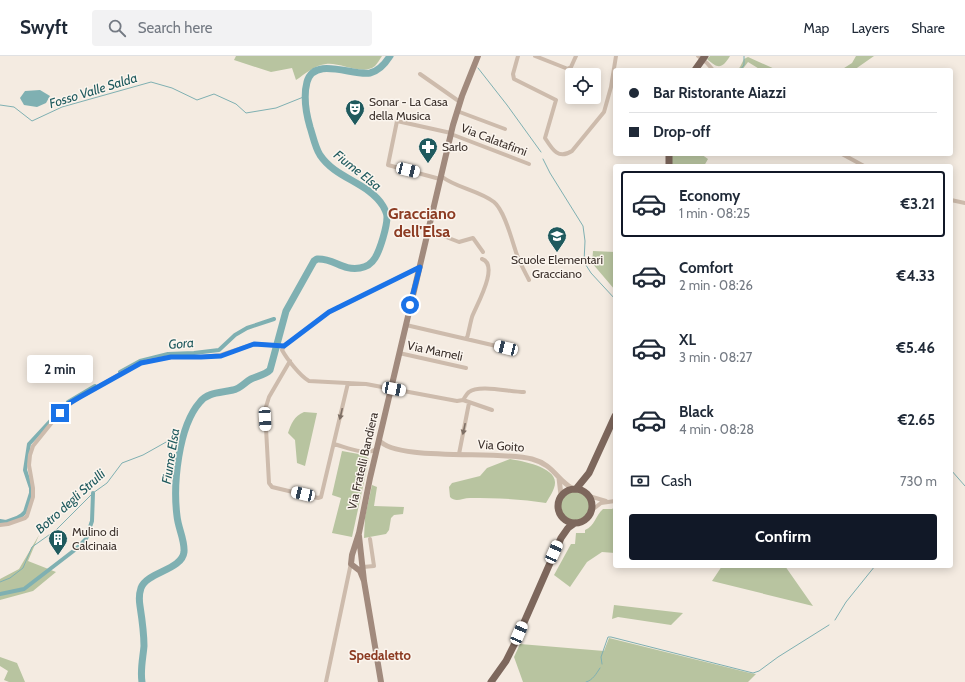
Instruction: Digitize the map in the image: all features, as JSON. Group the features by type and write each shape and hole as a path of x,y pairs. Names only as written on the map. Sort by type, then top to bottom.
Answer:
{"main road":[{"name":"Via Fratelli Bandiera","path":"364,581 360,571 353,565 352,552 359,533 374,460 451,133 460,102 478,56"},
{"path":"696,68 705,56"},
{"path":"574,489 589,472 613,420"},
{"path":"588,495 589,472"},
{"path":"491,682 506,661 515,643 561,538 568,528 575,523 586,520 590,515 592,510 592,501 584,491 574,489 568,490 561,495 557,504 559,514 562,518 565,521 575,523"},
{"path":"561,538 563,526 562,518"},
{"name":"Via Fratelli Bandiera","path":"359,533 364,581 381,682"},
{"path":"352,552 361,552"},
{"path":"353,565 363,566"}],"street":[{"path":"518,56 513,71 513,78 556,100 545,138 555,153 559,154 566,154 573,150 603,113 613,75"},
{"path":"535,56 568,69 571,67 576,56"},
{"path":"614,68 616,56"},
{"path":"698,56 711,68"},
{"path":"420,74 460,102"},
{"path":"457,111 505,129"},
{"name":"Via Calatafimi","path":"441,177 388,165 397,121 451,133 529,164"},
{"path":"846,156 860,164"},
{"path":"441,177 490,200 497,206 502,213 510,237 514,241 515,250 529,280"},
{"path":"953,200 965,203"},
{"path":"428,230 459,242 472,238 484,252"},
{"path":"467,338 472,317 484,291 488,278 487,263 482,259"},
{"path":"0,524 8,524 27,516 33,497 29,465 32,449 36,441 68,404 141,363 171,357 216,356 227,354 252,344 281,345 329,312 420,267"},
{"path":"406,326 467,338 506,348"},
{"path":"281,345 282,351 303,377 309,381 362,383 457,401 463,400 492,410"},
{"name":"Via Mameli","path":"399,353 466,368"},
{"path":"290,361 269,397 265,410 269,484 274,488 321,498 348,383"},
{"path":"463,400 469,392 474,390 493,389 524,392"},
{"name":"Via Goito","path":"460,454 469,403"},
{"name":"Via Goito","path":"379,440 384,445 410,452 528,458 547,465 564,483 574,489"},
{"path":"334,444 364,452 371,456 374,460"},
{"path":"364,452 377,449"},
{"name":"Via Goito","path":"377,449 396,449"},
{"path":"559,477 561,495"},
{"path":"588,495 598,500 613,502"},
{"path":"592,510 600,504 613,502"},
{"path":"363,566 374,566 370,539"},
{"path":"326,682 353,565"}],"green space":[{"path":"236,56 382,56 375,66 370,69 364,70 326,64 314,68 296,80 292,68 271,72 234,60"},
{"path":"710,56 730,56 725,63 717,66 707,59"},
{"path":"856,56 874,56 857,68 844,68 852,63"},
{"path":"748,57 773,68 758,68 748,62 744,68 739,68 744,59"},
{"path":"672,156 704,156 708,159 705,164 672,164"},
{"path":"593,251 613,252 613,288 592,263"},
{"path":"304,412 317,413 305,466 297,463 295,440 288,433 295,418"},
{"path":"342,451 364,455 369,459 352,537 332,533 341,498 332,495"},
{"path":"510,459 537,466 544,469 554,477 555,485 546,503 470,498 455,500 450,497 449,487 452,483 480,476 487,468"},
{"path":"372,485 377,487 374,506 404,507 403,514 394,515 391,518 389,530 386,534 364,538 365,517"},
{"path":"575,491 585,496 590,506 585,516 575,521 565,516 560,506 565,496"},
{"path":"613,508 613,553 602,552 587,562 570,587 554,575 571,544 575,544 576,533 585,533 585,530 591,526 603,509"},
{"path":"39,535 28,561 56,572 33,591 0,600 0,579 19,569"},
{"path":"721,568 786,568 813,606 712,581"},
{"path":"614,605 683,613 671,625 618,617 612,619"},
{"path":"609,638 756,674 748,682 523,682 514,657 520,644 604,651"},
{"path":"0,657 17,663 25,682 9,682 4,680 8,671 0,666"}],"water":[{"path":"40,90 50,96 46,103 37,107 24,105 20,98 25,91"}],"waterway":[{"name":"Fiume Elsa","path":"142,682 141,668 144,641 139,602 140,592 144,583 177,563 182,558 184,552 177,516 177,473 182,441 193,413 200,402 207,396 236,389 251,379 270,370 286,311 314,261 317,259 323,259 348,268 362,267 374,260 383,238 387,217 383,206 377,198 369,191 334,170 318,152 306,111 305,93 307,82 311,74 317,70 334,69 370,73 382,67 390,56"},
{"path":"742,68 744,65 744,56"},
{"path":"478,68 541,152"},
{"name":"Fosso Valle Salda","path":"0,105 14,107 32,121 62,107 151,82 172,88 197,100 214,94 236,104 246,113 276,108 306,96"},
{"path":"543,159 583,226 585,241 584,262 591,273 613,297"},
{"name":"Gora","path":"120,372 140,361 168,354 219,350 235,335 247,328 274,319"},
{"name":"Gora","path":"68,402 95,386"},
{"name":"Gora","path":"0,521 6,522 17,518 25,512 31,493 31,488 25,470 29,444 54,417"},
{"name":"Botro degli Strulli","path":"0,582 10,578 23,568 32,547 56,530 93,493 107,483 122,463 143,455 184,432"},
{"path":"953,472 965,486"},
{"path":"0,594 24,589 76,549 86,539 92,521 93,493"},
{"path":"835,620 846,602 873,568"},
{"path":"602,664 601,657 608,637 611,637 753,673 759,671 778,657 829,625"},
{"path":"586,682 596,675 600,668"}],"place":[{"name":"Sonar - La Casa della Musica","path":"355,126"},
{"name":"Sarlo","path":"428,164"},
{"name":"Scuole Elementari Gracciano","path":"557,253"},
{"name":"Mulino di Calcinaia","path":"58,556"}],"district":[{"name":"Gracciano dell'Elsa","path":"422,222"},
{"name":"Spedaletto","path":"380,655"}],"route":[{"path":"60,413 68,404 141,363 171,357 221,356 254,344 284,346 329,312 420,267 410,305"}]}
